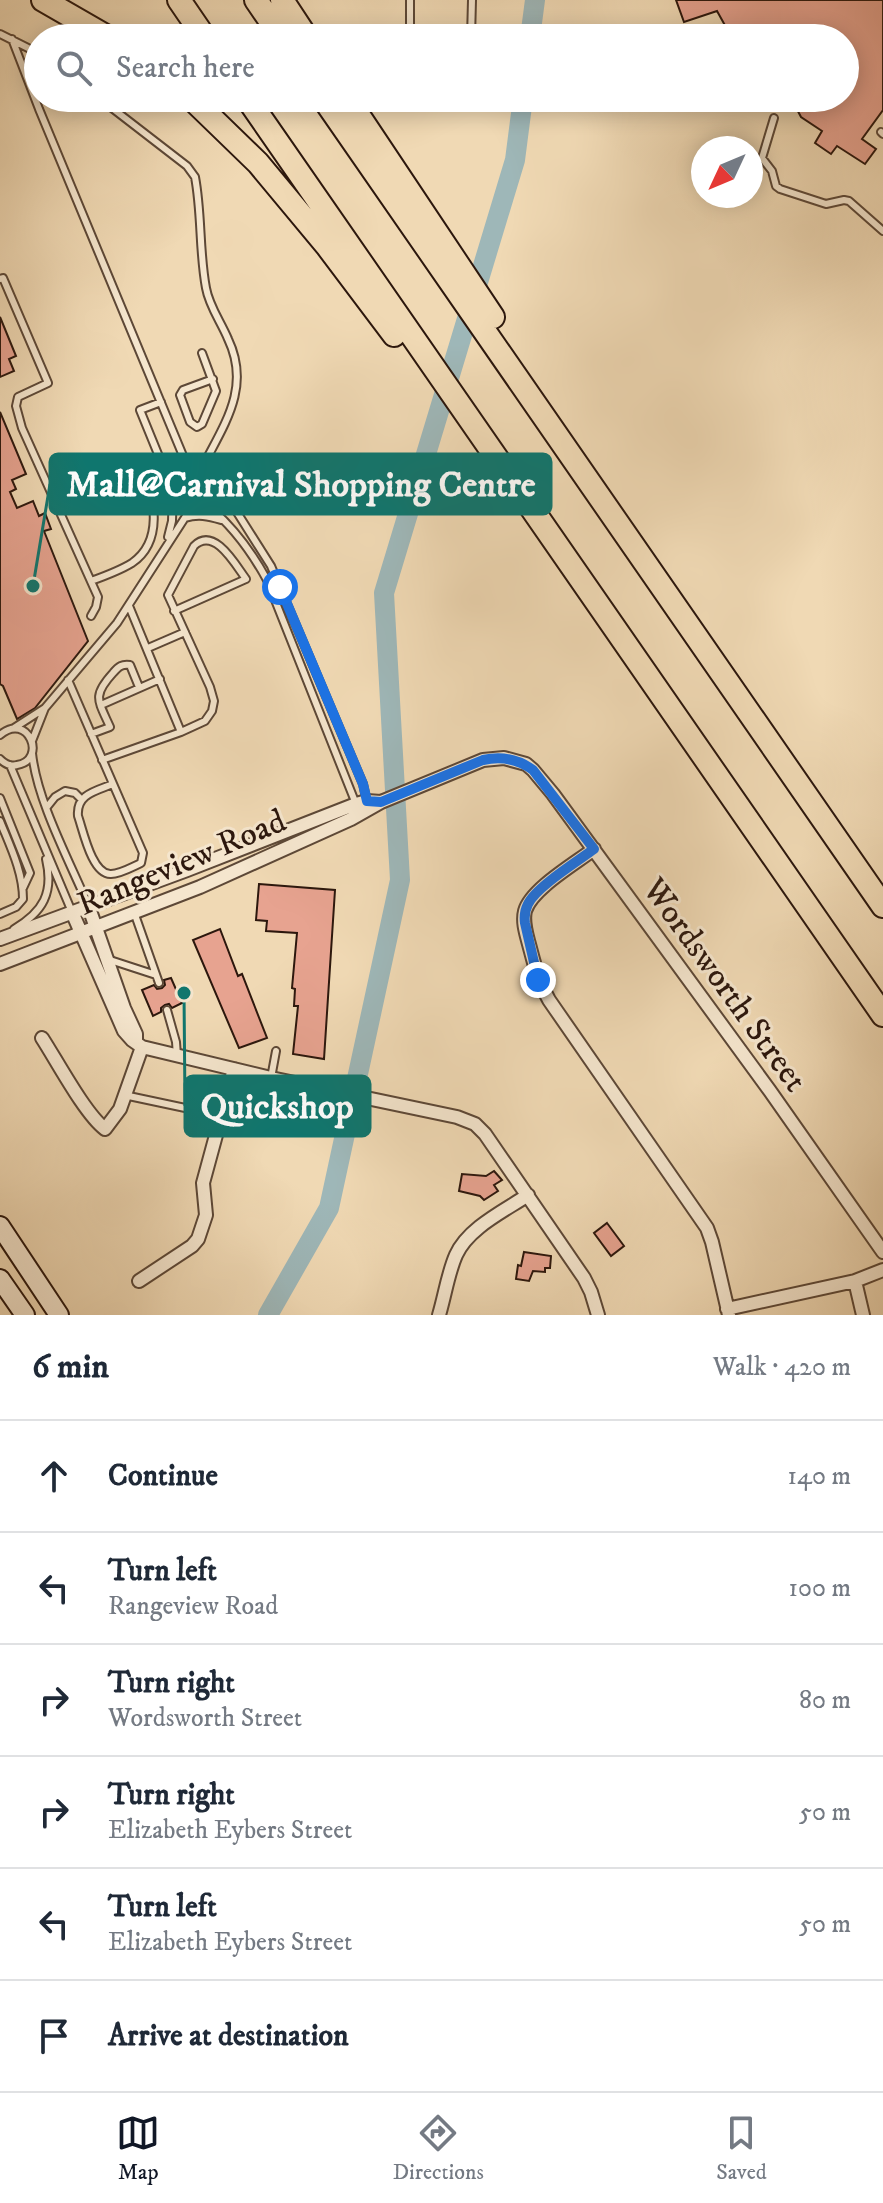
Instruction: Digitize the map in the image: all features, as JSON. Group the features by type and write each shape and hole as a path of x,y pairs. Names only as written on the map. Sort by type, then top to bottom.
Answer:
{"highway":[{"path":"43,0 85,24"},
{"path":"179,0 195,24"},
{"path":"256,0 272,24"},
{"path":"282,0 300,24"},
{"path":"289,0 302,24"},
{"path":"206,112 240,143 293,203 431,373"},
{"path":"256,112 431,373 529,504 883,1015"},
{"path":"333,112 453,286 477,306"},
{"path":"357,112 457,263 477,306 883,906"}],"main road":[{"path":"0,1226 59,1315"},
{"path":"0,1279 25,1315"}],"street":[{"name":"Rangeview Road","path":"0,937 393,797 483,760 513,760"},
{"name":"Wordsworth Street","path":"513,760 533,770 594,849 883,1252"},
{"name":"Rangeview Road","path":"0,964 200,887 366,806"},
{"path":"594,849 540,890 528,904 525,923 536,973 549,1000 707,1228 728,1312 855,1281 883,1270"},
{"path":"42,1038 85,1105 99,1124 107,1129 120,1109 139,1045 88,905"},
{"path":"72,912 124,1031 139,1045 271,1078 457,1117 477,1126 584,1278 598,1315"},
{"path":"139,1281 198,1239 206,1215 203,1188 206,1172 234,1069"},
{"path":"439,1315 453,1263 462,1245 482,1226 528,1195"},
{"path":"855,1281 863,1315"}],"lane":[{"path":"410,0 410,24"},
{"path":"471,24 472,0"},
{"path":"0,34 24,45"},
{"path":"12,39 24,70"},
{"path":"40,112 186,463"},
{"path":"117,112 187,166 195,177 207,291 230,341 238,373 232,405 203,466"},
{"path":"774,118 762,158 772,171 776,186 826,204 849,201 883,231"},
{"path":"0,279 3,278 48,383 17,398 16,406 22,428 98,597 91,616"},
{"path":"202,353 213,379 216,392 202,424 197,427 190,422 180,394 183,390 213,379"},
{"path":"91,581 134,561 144,551 153,528 155,509 144,468 160,459 140,410 161,402"},
{"path":"166,544 172,521 176,471 186,463 198,463 221,487 271,566 363,784 366,806"},
{"path":"174,483 180,495 198,499 210,487 210,475"},
{"path":"1,731 14,728 45,708 129,605 198,499"},
{"path":"198,499 224,521 257,562 267,580 366,806"},
{"path":"185,519 196,515 224,521"},
{"path":"102,760 181,732 207,718 214,701 174,611 168,595 194,546 199,541 212,540 233,560 246,579 174,611"},
{"path":"129,605 181,732"},
{"path":"148,648 185,632"},
{"path":"91,734 110,727 101,705 100,687 119,666 130,665 139,687"},
{"path":"101,705 160,679"},
{"path":"68,680 143,853 139,864 112,874 96,867 78,816 78,806 86,795 113,784"},
{"path":"45,708 32,741 34,770 88,905"},
{"path":"14,728 25,732 32,741"},
{"path":"0,760 10,765 21,765 32,753"},
{"path":"10,765 72,912"},
{"path":"47,807 65,791 75,793 81,799"},
{"path":"0,798 30,873 23,888"},
{"path":"0,821 23,888 23,899 16,907 0,914"},
{"path":"0,937 24,923 42,905 47,895 49,870 42,841"},
{"path":"134,912 159,983"},
{"path":"108,959 156,975"},
{"path":"167,1010 177,1056"},
{"path":"271,1078 276,1051"},
{"path":"124,1095 204,1112"}],"building":[{"path":"676,0 883,0 883,110 862,139 876,149 865,164 837,146 831,154 815,143 822,131 798,112 859,112 859,24 724,24 717,11 684,22"},
{"path":"0,317 16,356 9,359 14,371 0,377"},
{"path":"0,412 26,474 12,480 16,489 10,492 17,508 33,501 39,516 45,513 51,529 44,531 88,641 35,708 17,719 0,684"},
{"path":"259,884 335,890 324,1059 293,1054 298,1006 294,1006 295,989 292,988 297,933 266,931 267,921 256,920"},
{"path":"220,929 267,1038 239,1048 193,940"},
{"path":"171,978 182,1003 172,1008 169,1004 165,1005 161,1012 153,1016 142,990 154,985 157,989 162,988 164,980"},
{"path":"494,1171 502,1180 494,1185 498,1191 484,1200 480,1196 459,1191 462,1174 486,1176"},
{"path":"607,1223 624,1246 611,1256 594,1233"},
{"path":"524,1252 551,1256 550,1268 545,1268 545,1272 533,1271 529,1281 516,1279"}],"waterway":[{"path":"532,24 535,0"},
{"path":"268,1315 329,1208 400,880 384,593 515,160 521,112"}],"place":[{"name":"Mall@Carnival Shopping Centre","path":"33,586"},
{"name":"Quickshop","path":"184,993"}],"route":[{"path":"280,587 363,784 367,801 381,802 483,760 513,760 533,770 594,849 540,890 528,904 525,923 538,980"}]}
